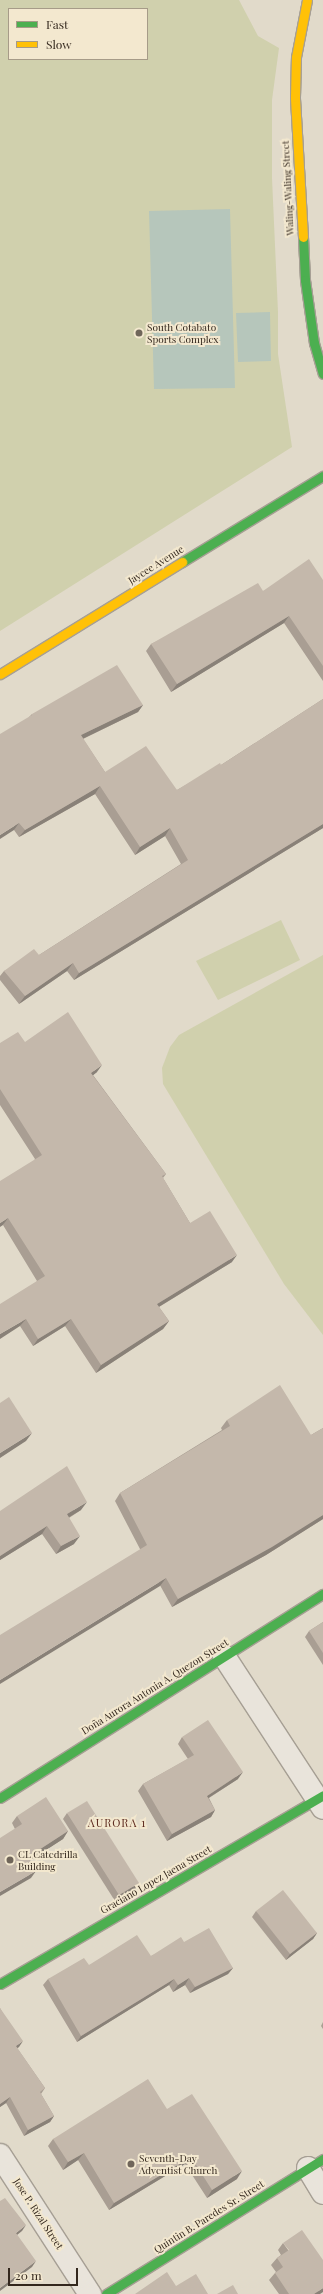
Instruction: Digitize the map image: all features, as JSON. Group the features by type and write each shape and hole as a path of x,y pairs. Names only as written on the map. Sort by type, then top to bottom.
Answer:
{"street":[{"name":"Waling-Waling Street","path":"307,0 296,57 296,104 305,280 314,343 323,374"},
{"name":"Jaycee Avenue","path":"0,674 323,476"},
{"name":"Doña Aurora Antonia A. Quezon Street","path":"0,1798 323,1594"},
{"path":"224,1656 321,1800"},
{"name":"Graciano Lopez Jaena Street","path":"0,1984 321,1800"},
{"name":"Jose P. Rizal Street","path":"0,2154 90,2294"},
{"path":"315,2164 323,2193"},
{"name":"Quintin B. Paredes Sr. Street","path":"106,2294 315,2164"}],"green space":[{"name":"South Cotabato Sports Complex","path":"0,0 239,0 258,36 279,48 272,100 272,178 278,312 278,354 292,447 0,631"},
{"path":"281,920 300,960 218,1000 196,961"},
{"path":"323,955 323,1335 284,1284 163,1084 162,1068 170,1047 179,1035"}],"shaded area":[{"path":"230,209 235,388 154,389 149,211"},
{"path":"270,312 271,361 238,362 236,313"}],"building":[{"path":"309,559 323,580 323,666 289,616 177,684 151,644 258,583 263,591"},
{"path":"117,665 143,705 81,735 105,772 146,746 177,790 220,763 221,765 323,699 323,824 79,973 73,963 25,996 4,971 34,949 39,955 188,860 170,828 140,847 100,786 25,830 19,823 0,835 0,734"},
{"path":"68,1012 102,1065 91,1073 166,1174 162,1176 190,1223 210,1211 237,1255 157,1304 169,1321 101,1365 71,1319 38,1339 26,1319 0,1334 0,1304 45,1276 8,1218 0,1223 0,1181 42,1155 0,1089 0,1043 18,1032 25,1042"},
{"path":"280,1385 311,1435 323,1428 323,1515 272,1547 178,1599 166,1578 0,1680 0,1635 147,1545 120,1493 230,1426 227,1420"},
{"path":"9,1397 32,1433 0,1453 0,1403"},
{"path":"67,1466 87,1502 67,1514 80,1536 61,1546 47,1526 0,1556 0,1511"},
{"path":"323,1622 323,1653 309,1631"},
{"path":"208,1720 243,1772 207,1796 215,1810 172,1834 143,1784 194,1755 182,1737"},
{"path":"46,1797 68,1831 28,1857 36,1871 0,1892 0,1838 22,1824 17,1816"},
{"path":"87,1801 139,1883 119,1895 67,1813"},
{"path":"283,1890 317,1933 290,1954 256,1911"},
{"path":"209,1928 233,1968 195,1987 189,1978 178,1985 174,1979 81,2036 48,1979 84,1958 89,1965 137,1935 151,1956 181,1937 184,1942"},
{"path":"0,2008 23,2041 16,2046 45,2088 40,2092 54,2116 28,2130 10,2097 0,2104"},
{"path":"148,2079 167,2109 192,2094 242,2171 212,2190 191,2157 114,2203 84,2153 68,2162 53,2139"},
{"path":"5,2198 26,2225 16,2233 36,2261 0,2288 0,2201"},
{"path":"302,2230 323,2260 323,2288 314,2294 289,2294 275,2273 283,2267 277,2258 289,2250 283,2243"},
{"path":"167,2272 176,2286 196,2274 208,2294 135,2294"},
{"path":"233,2285 238,2294 217,2294"}],"traffic: fast":[{"path":"303,237 305,280 314,343 323,374"},
{"path":"182,562 323,476"},
{"path":"0,1798 323,1594"},
{"path":"0,1984 323,1795"},
{"path":"106,2294 323,2159"}],"traffic: slow":[{"path":"303,237 295,97 296,57 307,0"},
{"path":"0,674 182,562"}],"place":[{"name":"South Cotabato Sports Complex","path":"139,333"},
{"name":"CL Catedrilla Building","path":"10,1860"},
{"name":"Seventh-Day Adventist Church","path":"131,2164"}],"district":[{"name":"AURORA 1","path":"117,1823"}]}
